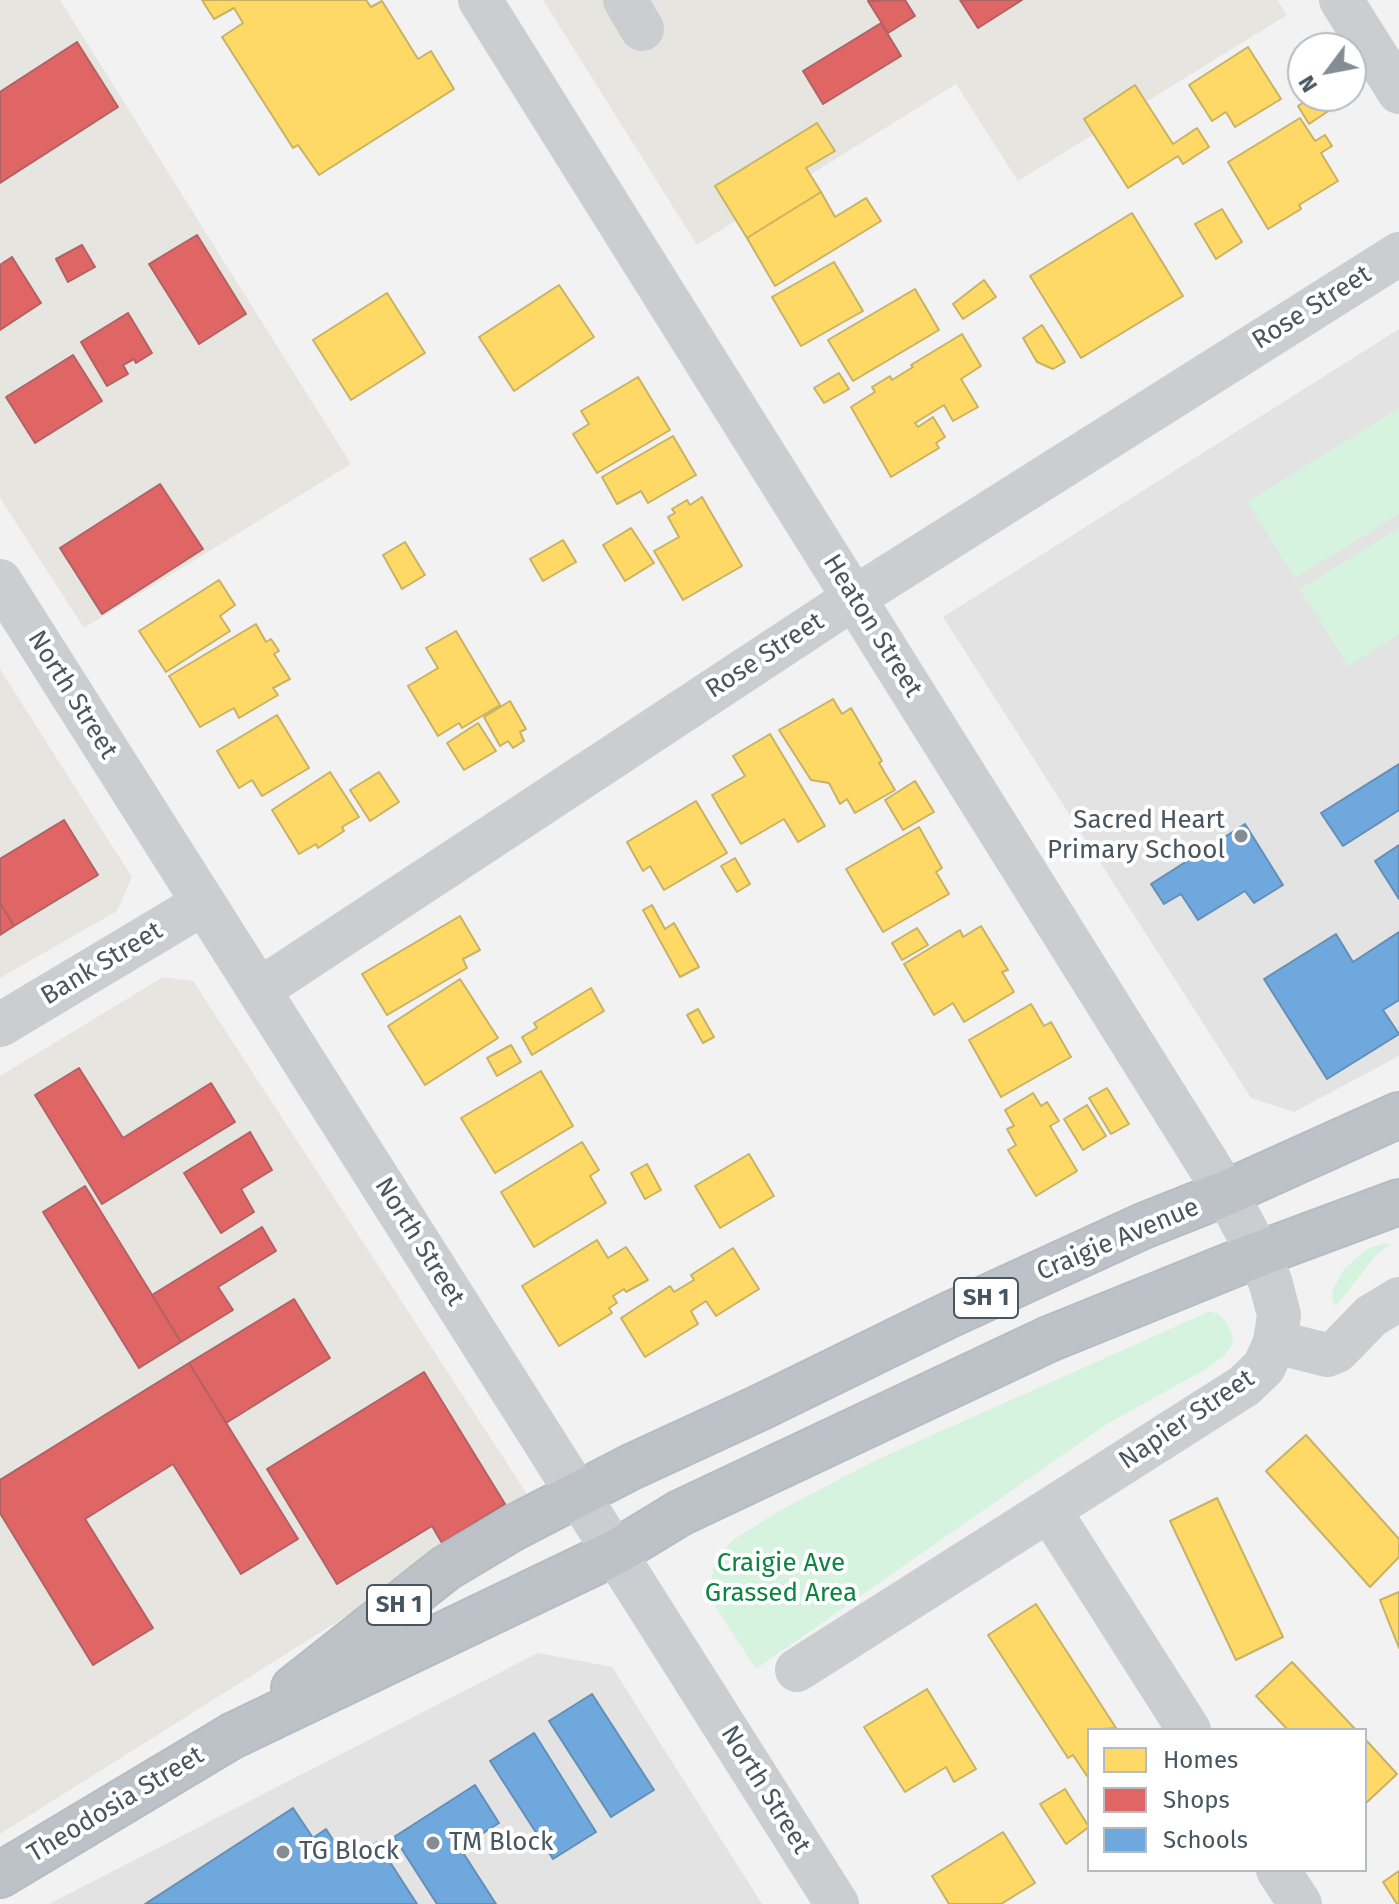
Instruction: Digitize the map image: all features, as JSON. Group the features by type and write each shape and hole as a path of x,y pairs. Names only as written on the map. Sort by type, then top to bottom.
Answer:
{"highway":[{"name":"Craigie Avenue","path":"581,1495 631,1467 949,1315 1143,1226 1226,1193 1399,1115"},
{"name":"SH 1","path":"616,1552 680,1513 1049,1339 1259,1254 1399,1202"},
{"name":"Theodosia Street","path":"232,1736 446,1568 513,1528 581,1495"},
{"name":"Theodosia Street","path":"0,1875 232,1736 616,1552"}],"street":[{"path":"1341,0 1399,92"},
{"name":"Heaton Street","path":"497,6 854,598 1226,1193 1259,1254"},
{"name":"Rose Street","path":"259,990 854,598 1399,254"},
{"name":"North Street","path":"0,581 837,1904"},
{"name":"Bank Street","path":"0,1025 204,903"},
{"name":"Napier Street","path":"797,1670 1244,1386 1264,1367 1275,1342 1279,1315 1259,1254"},
{"path":"1275,1342 1327,1355 1337,1351 1371,1316 1399,1299"},
{"path":"1049,1510 1188,1728"},
{"path":"1279,1872 1300,1904"}],"shaded area":[{"path":"0,0 60,0 351,464 84,628 0,498"},
{"path":"543,0 1277,0 1287,15 1018,181 956,84 697,245"},
{"name":"Sacred Heart Primary School","path":"1399,329 1399,1056 1294,1112 1251,1098 943,617"},
{"path":"0,669 132,877 117,911 0,978"},
{"path":"163,977 193,981 527,1494 521,1506 0,1834 0,1076"},
{"path":"538,1653 612,1667 762,1904 49,1904"}],"green space":[{"path":"1399,408 1399,514 1295,578 1247,502"},
{"path":"1399,528 1399,634 1348,666 1300,589"},
{"path":"1391,1244 1376,1255 1336,1306 1332,1300 1333,1289 1345,1268 1367,1249"},
{"name":"Craigie Ave Grassed Area","path":"1208,1312 1218,1313 1232,1335 1233,1344 1224,1356 1107,1424 756,1669 715,1606 711,1583 715,1559 733,1540 779,1511 872,1462"}],"building: Homes":[{"path":"202,0 366,0 371,7 382,1 418,59 431,51 454,89 319,175 298,145 293,148 222,37 243,23 234,8 214,19"},
{"path":"1248,47 1281,99 1235,127 1226,112 1212,121 1189,85"},
{"path":"1135,85 1173,144 1197,128 1209,147 1183,164 1178,156 1128,188 1084,119"},
{"path":"1302,112 1327,112 1309,124"},
{"path":"1300,118 1315,141 1325,135 1332,146 1321,153 1338,181 1268,229 1228,162"},
{"path":"817,123 835,151 806,168 821,192 747,238 715,186"},
{"path":"821,192 835,217 866,198 881,221 775,286 747,238"},
{"path":"1222,209 1242,242 1216,259 1195,224"},
{"path":"1132,213 1183,296 1081,358 1030,276"},
{"path":"834,262 863,311 801,346 772,297"},
{"path":"984,280 996,297 963,319 953,304"},
{"path":"559,285 594,337 514,391 479,337"},
{"path":"915,289 939,330 853,381 828,340"},
{"path":"387,293 425,353 351,400 313,340"},
{"path":"1042,325 1065,362 1053,369 1037,362 1023,338"},
{"path":"962,334 981,366 961,379 978,407 953,421 944,405 915,423 918,427 933,417 945,437 936,443 939,448 891,477 851,407 875,392 872,387 890,376 892,380"},
{"path":"839,373 849,389 824,403 814,388"},
{"path":"638,377 670,430 597,473 573,434 589,424 581,411"},
{"path":"673,436 696,475 648,503 641,491 617,504 602,477"},
{"path":"702,497 742,566 683,600 654,551 679,537 668,517 675,513 672,509 687,500 690,505"},
{"path":"631,528 654,563 625,581 603,545"},
{"path":"563,540 576,562 543,581 530,559"},
{"path":"405,542 425,575 402,589 383,555"},
{"path":"219,580 235,605 220,616 230,631 166,672 139,631"},
{"path":"256,624 266,642 271,639 279,651 274,654 290,679 273,688 278,695 239,718 234,708 200,727 169,676"},
{"path":"456,631 500,705 462,728 459,723 438,736 408,686 438,668 426,648"},
{"path":"833,699 842,714 851,708 895,790 855,813 847,799 840,804 829,783 811,780 779,730"},
{"path":"510,701 526,729 520,732 524,741 513,748 508,741 500,746 484,717"},
{"path":"277,715 309,768 262,796 252,780 239,788 217,751"},
{"path":"478,723 496,751 464,770 447,743"},
{"path":"770,734 825,826 798,842 784,819 741,844 712,795 745,776 733,756"},
{"path":"330,772 359,817 318,848 316,844 299,854 272,810"},
{"path":"379,772 399,802 370,821 350,790"},
{"path":"915,781 934,812 903,830 885,800"},
{"path":"696,801 727,853 664,890 650,866 643,871 627,842"},
{"path":"919,827 942,868 936,872 949,894 883,932 846,869"},
{"path":"735,858 750,884 737,892 721,866"},
{"path":"652,905 665,929 674,923 699,967 680,977 643,910"},
{"path":"460,916 480,950 463,959 467,968 387,1015 362,974"},
{"path":"981,926 1008,970 1002,972 1014,992 964,1022 953,1003 934,1015 904,964 960,930 963,937"},
{"path":"917,928 928,945 902,960 892,943"},
{"path":"460,979 498,1038 425,1085 388,1026"},
{"path":"591,988 604,1011 532,1055 522,1037 537,1028 534,1023"},
{"path":"1031,1004 1044,1026 1051,1022 1071,1057 1001,1097 969,1040"},
{"path":"698,1009 714,1037 703,1043 687,1015"},
{"path":"511,1045 521,1062 497,1076 487,1058"},
{"path":"541,1071 573,1126 495,1173 461,1118"},
{"path":"1107,1088 1129,1124 1111,1134 1089,1098"},
{"path":"1033,1093 1041,1106 1047,1102 1059,1121 1050,1126 1077,1171 1036,1196 1008,1150 1016,1145 1007,1129 1014,1126 1005,1110"},
{"path":"1087,1105 1106,1136 1083,1150 1064,1119"},
{"path":"582,1142 599,1170 590,1176 606,1203 534,1247 501,1192"},
{"path":"749,1154 774,1196 720,1228 695,1186"},
{"path":"647,1164 661,1190 645,1199 631,1173"},
{"path":"597,1240 608,1258 626,1247 648,1280 613,1296 617,1303 609,1308 612,1313 559,1346 522,1286"},
{"path":"733,1248 759,1289 716,1316 706,1301 691,1311 698,1324 645,1357 621,1318 670,1286 674,1292 694,1280 691,1275"},
{"path":"1306,1435 1399,1539 1399,1557 1370,1587 1266,1471"},
{"path":"1217,1498 1283,1637 1236,1660 1170,1521"},
{"path":"1399,1592 1399,1648 1380,1600"},
{"path":"1036,1604 1116,1728 1087,1728 1087,1776 1073,1755 1068,1758 988,1635"},
{"path":"1292,1662 1354,1728 1286,1728 1256,1696"},
{"path":"927,1689 976,1769 954,1782 946,1767 905,1792 864,1727"},
{"path":"1367,1741 1397,1774 1367,1802"},
{"path":"1065,1789 1087,1828 1066,1844 1040,1804"},
{"path":"1003,1832 1035,1883 1001,1904 949,1904 932,1876"},
{"path":"1399,1871 1399,1904 1397,1904 1383,1882"}],"building: Shops":[{"path":"905,0 915,16 888,33 868,1"},
{"path":"960,0 1022,0 978,28"},
{"path":"881,23 901,56 823,104 803,71"},
{"path":"77,42 118,107 0,183 0,92"},
{"path":"197,235 246,314 199,344 149,264"},
{"path":"82,245 95,267 68,282 56,259"},
{"path":"12,257 41,303 0,330 0,265"},
{"path":"128,313 152,353 136,363 134,359 123,365 128,374 107,386 81,342"},
{"path":"73,355 102,401 35,443 6,397"},
{"path":"160,484 203,549 102,614 60,548"},
{"path":"64,820 98,875 14,926 0,903 0,859"},
{"path":"0,903 14,926 0,935"},
{"path":"79,1068 123,1138 211,1083 235,1122 102,1204 35,1095"},
{"path":"250,1132 272,1170 241,1189 254,1212 221,1233 184,1173"},
{"path":"85,1186 181,1342 139,1368 43,1212"},
{"path":"262,1227 276,1251 218,1287 233,1310 181,1342 152,1295"},
{"path":"294,1299 330,1358 226,1423 189,1363"},
{"path":"189,1363 298,1539 241,1574 173,1464 85,1519 153,1628 93,1665 0,1513 0,1480"},
{"path":"424,1372 505,1504 442,1543 432,1526 337,1584 267,1469"}],"building: Schools":[{"path":"1399,764 1399,810 1343,846 1321,813"},
{"path":"1245,824 1283,885 1254,903 1245,891 1198,920 1181,894 1164,904 1151,884"},
{"path":"1399,845 1399,899 1375,861"},
{"path":"1399,932 1399,1000 1383,1010 1399,1034 1327,1079 1264,979 1336,934 1353,962"},
{"path":"592,1694 654,1790 611,1817 549,1721"},
{"path":"534,1733 596,1832 553,1859 490,1761"},
{"name":"TM Block","path":"475,1785 499,1823 460,1848 496,1904 437,1904 394,1837"},
{"name":"TG Block","path":"293,1808 313,1838 326,1829 347,1862 377,1842 417,1904 145,1904"}],"place":[{"name":"Sacred Heart Primary School","path":"1241,836"},
{"name":"TM Block","path":"433,1843"},
{"name":"TG Block","path":"283,1852"}]}
